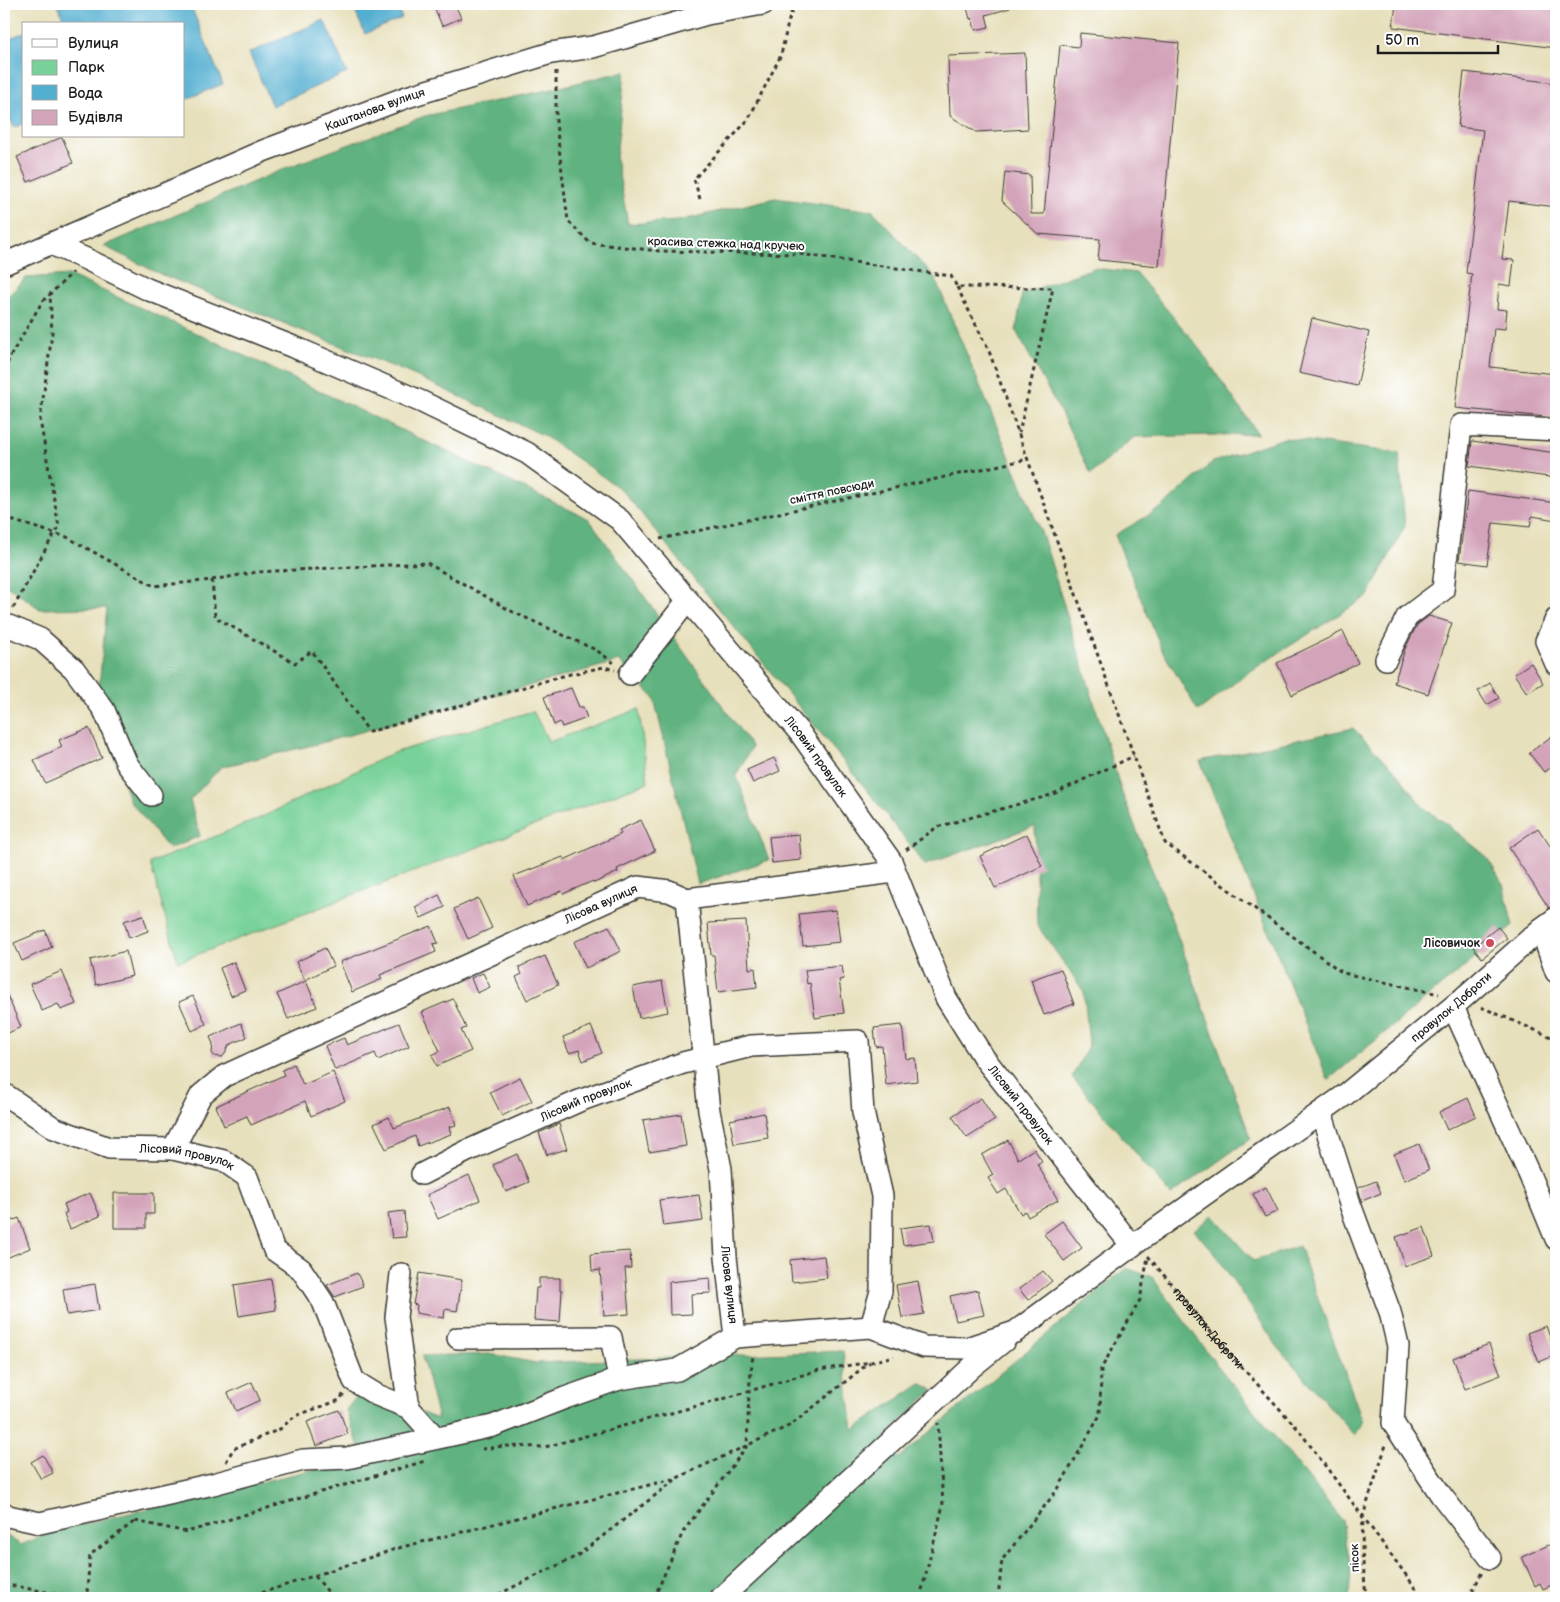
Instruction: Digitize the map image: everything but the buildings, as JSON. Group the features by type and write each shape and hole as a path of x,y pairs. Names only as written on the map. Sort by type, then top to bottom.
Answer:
{"street":[{"name":"Каштанова вулиця","path":"4,264 264,151 407,97 551,53 592,47 707,14 763,4"},
{"name":"Лісовий провулок","path":"51,244 86,258 147,289 301,350 422,402 527,453 620,520 800,733 893,867 946,998 984,1058 1140,1251"},
{"path":"1386,659 1407,617 1442,590 1461,425 1556,430"},
{"path":"630,674 688,600"},
{"path":"1556,619 1546,641 1556,664"},
{"path":"4,624 40,639 74,669 104,710 127,764 151,795"},
{"path":"687,899 893,867"},
{"name":"Лісова вулиця","path":"173,1149 201,1095 224,1076 638,887 669,891 687,899 709,1112 721,1169 726,1257 745,1337"},
{"path":"1549,923 1556,972"},
{"name":"провулок Доброти","path":"1140,1251 1321,1112 1458,1003 1549,923"},
{"path":"1458,1003 1556,1239"},
{"name":"Лісовий провулок","path":"422,1174 465,1152 579,1101 683,1063 751,1046 858,1041 863,1112 882,1196 881,1291 871,1327"},
{"name":"Лісовий провулок","path":"4,1094 54,1128 109,1148 173,1149 224,1161 247,1177 274,1250 300,1269 323,1302 354,1381"},
{"path":"1321,1112 1351,1207 1390,1312 1398,1346 1393,1423 1440,1495 1490,1558"},
{"path":"721,1598 973,1366 1015,1332 1140,1251"},
{"path":"401,1274 396,1317 409,1408 434,1449"},
{"path":"4,1513 8,1516 40,1523 214,1484 303,1460 347,1458 434,1449 619,1379 677,1370 745,1337 871,1327 924,1347 967,1348 1015,1332"},
{"path":"458,1338 611,1337 619,1379"},
{"path":"354,1381 377,1395 409,1408"}],"path":[{"path":"700,199 694,179 748,120 781,55 794,4"},
{"name":"красива стежка над кручею","path":"551,53 557,72 556,123 568,221 590,243 659,251 799,254 951,276 957,288"},
{"path":"4,371 11,355 42,302 86,258"},
{"path":"1019,433 1053,288 957,288 989,351 1166,843 1343,973 1458,1003 1556,1039"},
{"path":"4,624 26,587 41,554 59,527 40,420 52,334 50,294"},
{"name":"сміття повсюди","path":"640,544 1028,458"},
{"path":"4,518 67,537 154,586 212,580 257,572 427,563 513,612 596,650 630,674"},
{"path":"212,580 216,617 295,663 312,651 369,732 566,675 604,667 630,674"},
{"path":"893,867 937,827 1051,795 1134,756"},
{"path":"998,1598 1002,1560 1058,1489 1100,1416 1102,1370 1140,1300 1140,1251"},
{"name":"провулок Доброти","path":"1140,1251 1298,1430 1423,1598"},
{"path":"654,1598 683,1532 747,1446 749,1391 745,1337"},
{"path":"478,1449 504,1446 545,1447 819,1370 871,1362 897,1354"},
{"path":"246,1598 402,1547 677,1478 792,1425 871,1362"},
{"path":"214,1484 233,1449 280,1429 295,1416 340,1400 354,1381"},
{"path":"920,1598 943,1505 936,1400"},
{"name":"пісок","path":"1366,1598 1362,1551 1363,1516 1393,1423"},
{"path":"127,1519 187,1532 434,1449"},
{"path":"491,1598 577,1556 677,1478"},
{"path":"93,1598 87,1590 90,1555 135,1521"},
{"path":"1469,1598 1490,1558"},
{"path":"315,1576 333,1598"},
{"path":"4,1584 77,1598"}],"green space":[{"path":"625,71 616,158 628,224 678,221 775,198 873,211 935,278 1043,537 1122,793 1170,915 1251,1138 1171,1195 1072,1077 1089,1044 1084,992 1037,925 1035,826 925,865 867,790 622,490 543,435 409,373 160,274 104,246 286,168 425,116 557,88"},
{"path":"1094,268 1136,273 1196,344 1258,434 1134,437 1091,474 1061,413 1016,331 1022,294"},
{"path":"69,275 235,351 589,519 752,747 736,775 769,860 698,884 654,698 619,661 317,744 221,767 190,800 200,836 169,849 129,800 97,706 107,608 40,609 4,583 4,300 26,278"},
{"path":"1284,438 1399,453 1405,526 1368,596 1246,674 1198,711 1162,650 1115,535 1161,508 1213,462"},
{"path":"639,709 648,782 178,962 150,863 260,818 393,753 533,711 549,742"},
{"path":"1353,728 1393,768 1423,807 1486,856 1503,884 1513,926 1328,1080 1200,761"},
{"path":"1213,1215 1253,1261 1299,1246 1363,1422 1355,1436 1277,1346 1216,1255 1194,1230"},
{"path":"1126,1268 1152,1277 1213,1360 1342,1520 1351,1568 1349,1598 4,1598 4,1534 21,1545 50,1532 303,1472 364,1461 346,1410 361,1391 438,1419 422,1356 490,1354 536,1363 843,1351 853,1430 921,1383 933,1390 884,1438 899,1458"}],"water":[{"path":"57,4 190,4 223,84 185,100 185,22 65,22"},
{"path":"352,4 396,4 402,18 365,34"},
{"path":"324,20 347,73 272,106 249,53"},
{"path":"22,33 22,124 14,128 4,104 4,41"}],"place":[{"name":"Лісовичок","path":"1490,943"}]}
